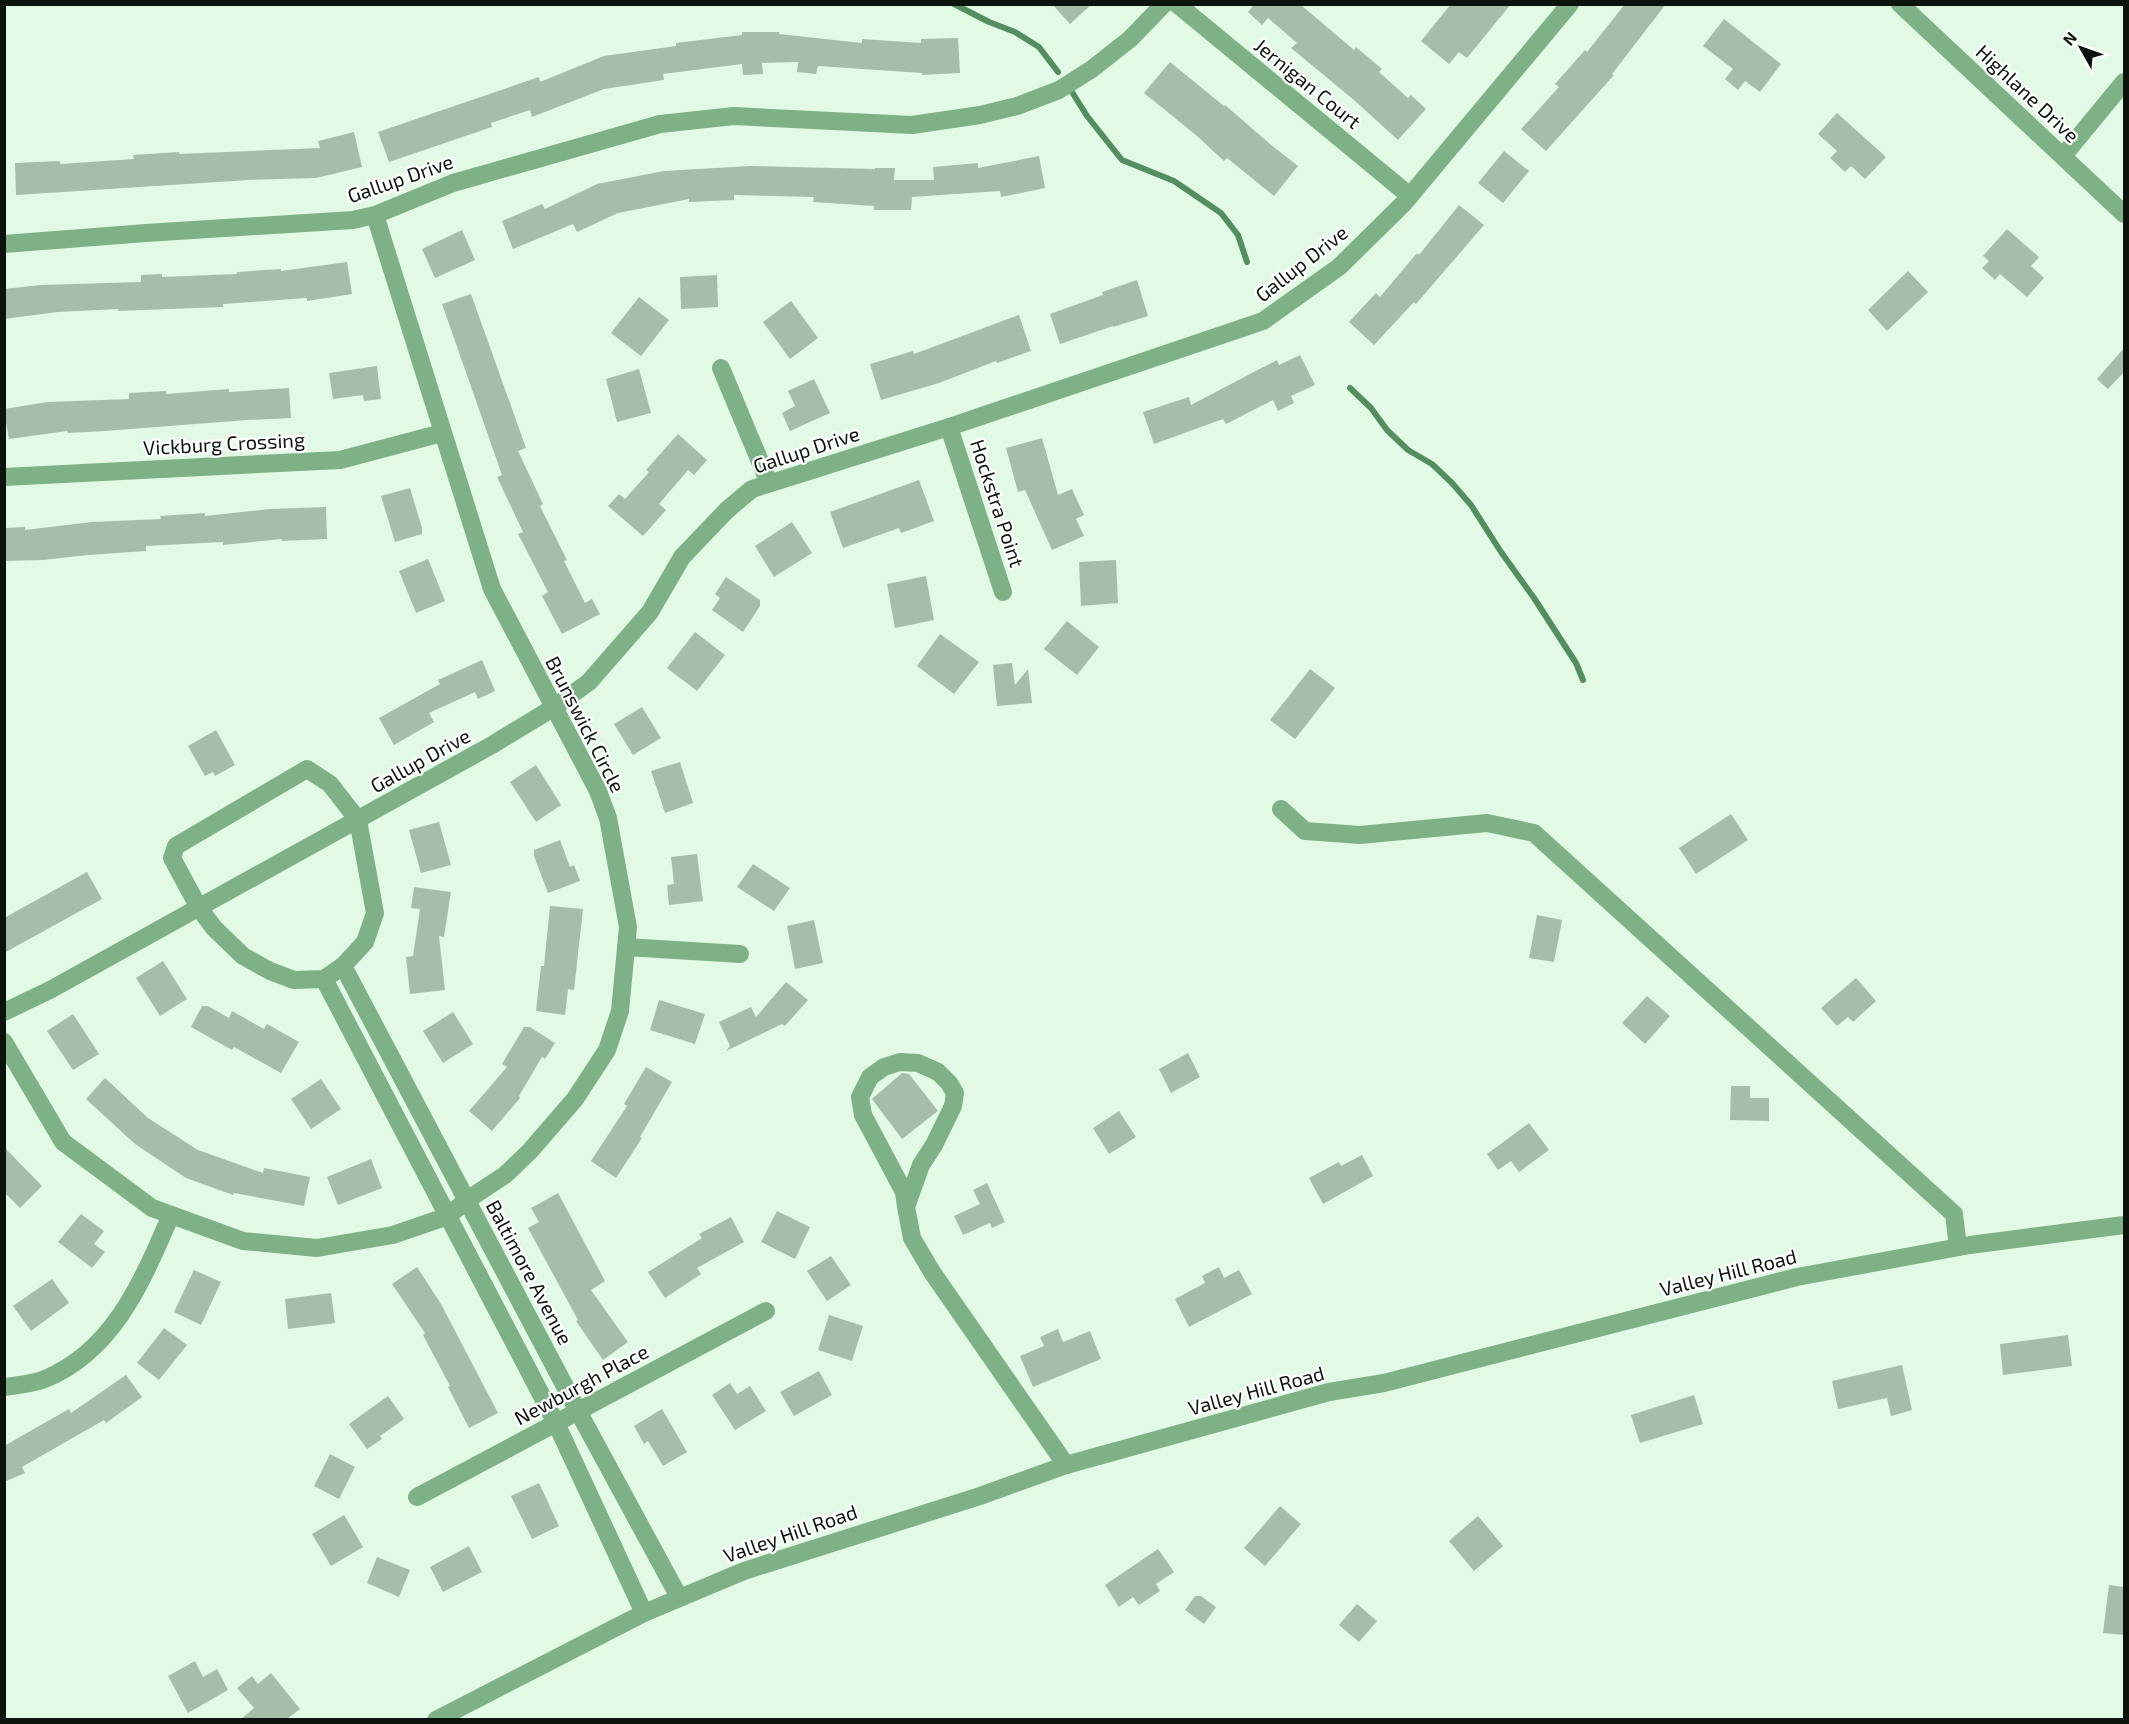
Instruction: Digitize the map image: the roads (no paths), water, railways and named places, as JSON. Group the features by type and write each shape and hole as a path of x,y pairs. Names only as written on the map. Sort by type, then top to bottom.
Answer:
{"street":[{"name":"Gallup Drive","path":"4,244 353,220 375,215 453,183 660,124 734,116 912,125 980,116 1017,106 1059,90 1092,69 1130,39 1164,4"},
{"name":"Jernigan Court","path":"1177,4 1410,195"},
{"name":"Gallup Drive","path":"4,1012 50,990 358,820 553,708 589,682 625,643 650,612 682,557 727,510 752,489 949,427 1263,321 1339,267 1410,195 1570,4"},
{"name":"Highlane Drive","path":"1900,4 2124,214"},
{"path":"2063,156 2124,82"},
{"name":"Brunswick Circle","path":"4,1042 63,1142 152,1208 243,1240 317,1248 393,1235 448,1216 466,1200 505,1174 530,1151 574,1099 607,1050 620,1011 628,927 608,818 598,791 492,589 375,215"},
{"path":"721,368 769,483"},
{"name":"Hockstra Point","path":"949,427 1003,592"},
{"name":"Vickburg Crossing","path":"4,477 339,460 442,433"},
{"path":"307,769 330,784 358,820 375,913 365,942 343,966 324,979 294,980 243,956 199,908 172,858 176,846 307,769"},
{"path":"1281,809 1305,831 1360,835 1486,823 1534,832 1954,1214 1958,1247"},
{"path":"626,947 740,954"},
{"name":"Baltimore Avenue","path":"343,966 679,1597"},
{"path":"324,979 556,1423 644,1613"},
{"path":"906,1207 921,1165 934,1145 953,1106 955,1093 938,1072 918,1063 900,1062 884,1067 870,1077 860,1097 862,1115 904,1192 906,1207 912,1238 932,1272 1066,1466"},
{"path":"4,1387 44,1380 65,1369 83,1357 114,1327 143,1280 171,1215"},
{"name":"Valley Hill Road","path":"436,1719 679,1597 744,1571 980,1496 1066,1466 1329,1392 1384,1383 1786,1280 2005,1239 2124,1224"},
{"name":"Newburgh Place","path":"417,1497 766,1311"}],"waterway":[{"path":"954,4 1015,32 1039,47 1058,72"},
{"path":"1072,92 1087,116 1122,160 1174,181 1221,213 1238,235 1247,262"},
{"path":"1350,388 1371,408 1387,430 1408,450 1432,464 1471,505 1576,663 1583,680"}]}
